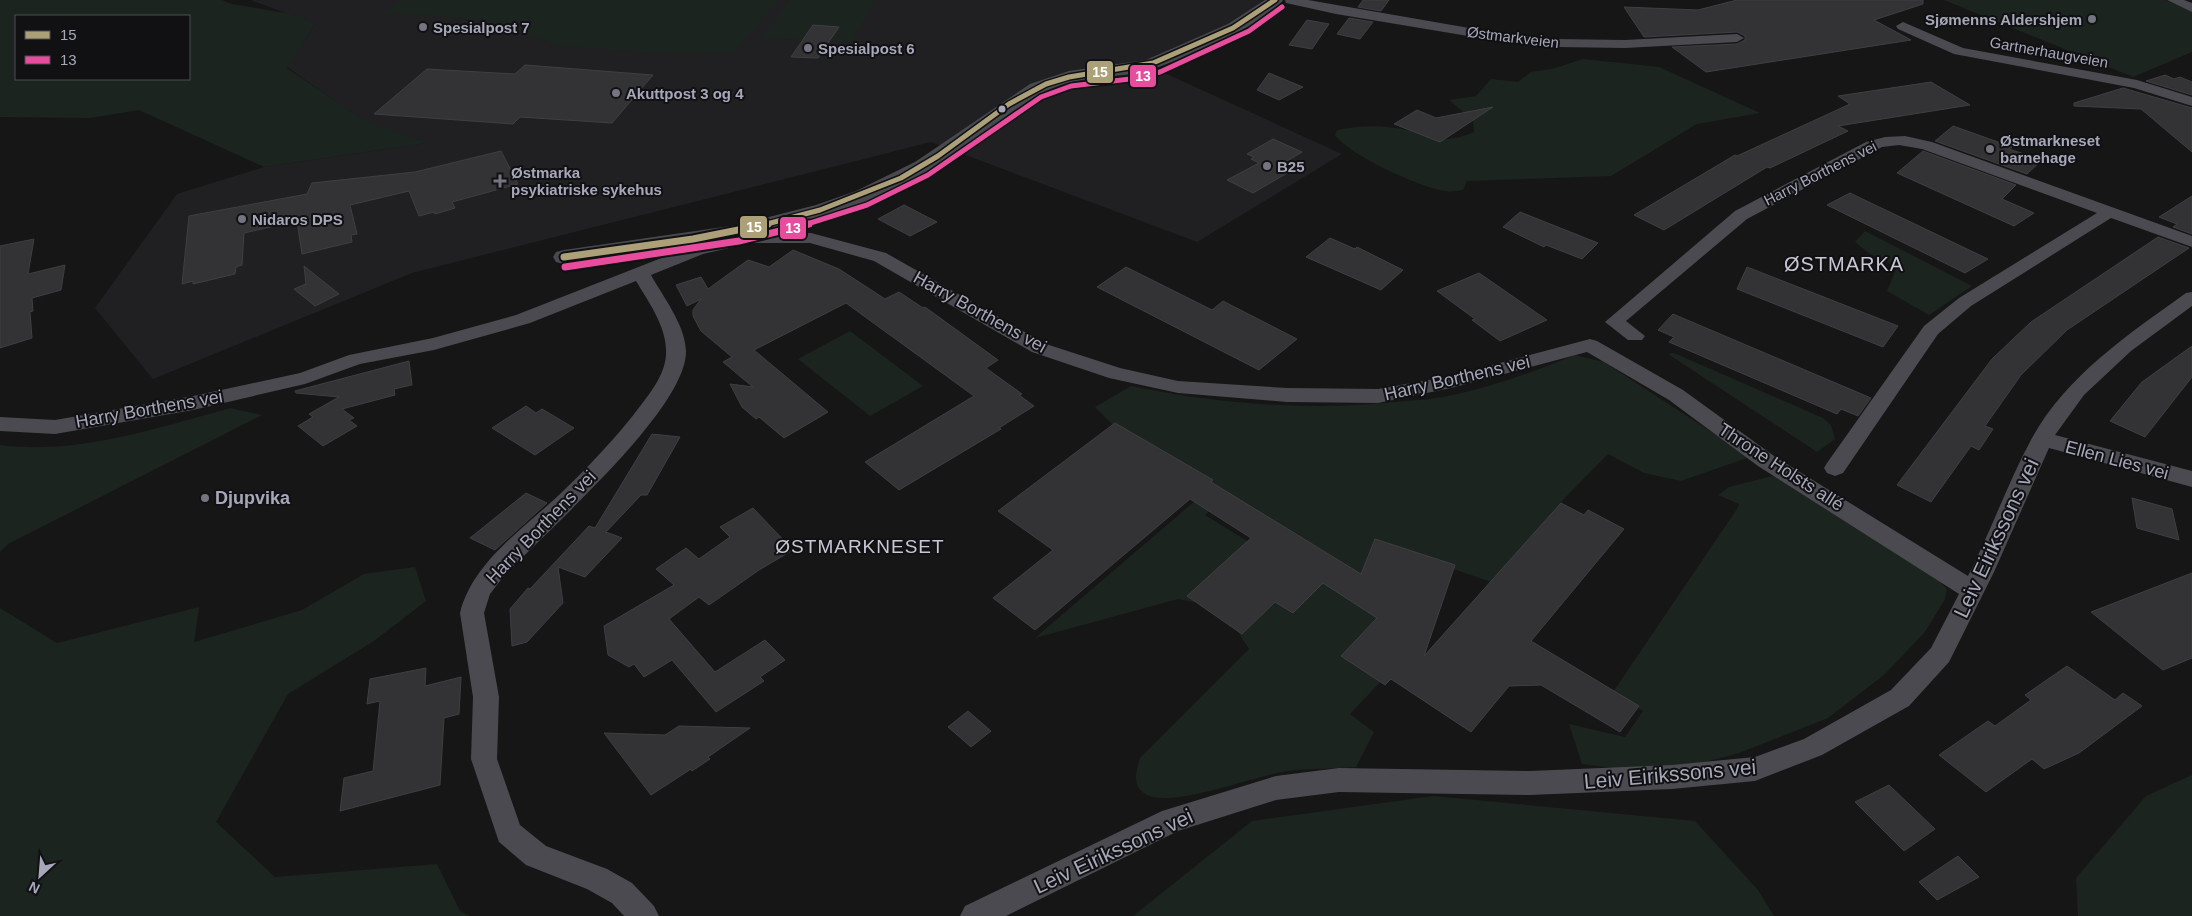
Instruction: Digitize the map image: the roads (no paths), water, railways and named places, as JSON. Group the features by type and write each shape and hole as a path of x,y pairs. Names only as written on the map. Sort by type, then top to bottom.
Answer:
{"street":[{"path":"564,257 657,245 754,226 802,216 847,201 900,179 943,154 1030,90 1059,79 1152,64 1246,21 1264,11 1275,0"},
{"name":"Østmarkveien","path":"1291,0 1336,10 1488,36 1556,43 1625,44 1737,38"},
{"path":"2172,0 2192,8"},
{"name":"Gartnerhaugveien","path":"1903,26 1959,51 2137,84 2192,102"},
{"name":"Harry Borthens vei","path":"1634,336 1614,322 1740,215 1871,145 1885,140 1907,140 1927,146 2111,211 2192,242"},
{"path":"1835,468 1932,330 1965,302 2111,211"},
{"name":"Harry Borthens vei","path":"0,424 55,426 193,402 305,378 356,358 434,344 523,319 698,250 751,238 812,238 880,257 1039,348 1116,374 1178,387 1287,395 1378,396 1451,382 1590,345"},
{"name":"Harry Borthens vei","path":"640,272 672,333 676,353 673,370 655,403 587,480 488,578 474,604 472,613 486,697 484,759 509,833 536,856 598,879 622,893 644,916"},
{"name":"Leiv Eirikssons vei","path":"975,916 1172,820 1276,788 1339,780 1530,783 1594,782 1756,769 1813,747 1900,698 1940,655 2042,440 2076,390 2124,347 2192,297"},
{"name":"Throne Holsts allé","path":"1590,345 1676,395 1766,461 1972,590"},
{"name":"Ellen Lies vei","path":"2042,440 2192,480"}],"place":[{"name":"Sjømenns Aldershjem","path":"2092,19"},
{"name":"Spesialpost 7","path":"423,27"},
{"name":"Spesialpost 6","path":"808,48"},
{"name":"Akuttpost 3 og 4","path":"616,93"},
{"name":"Østmarkneset barnehage","path":"1990,149"},
{"name":"B25","path":"1267,166"},
{"name":"Østmarka psykiatriske sykehus","path":"500,181"},
{"name":"Nidaros DPS","path":"242,219"},
{"name":"Djupvika","path":"205,498"}],"district":[{"name":"ØSTMARKA","path":"1844,264"},
{"name":"ØSTMARKNESET","path":"860,546"}]}
